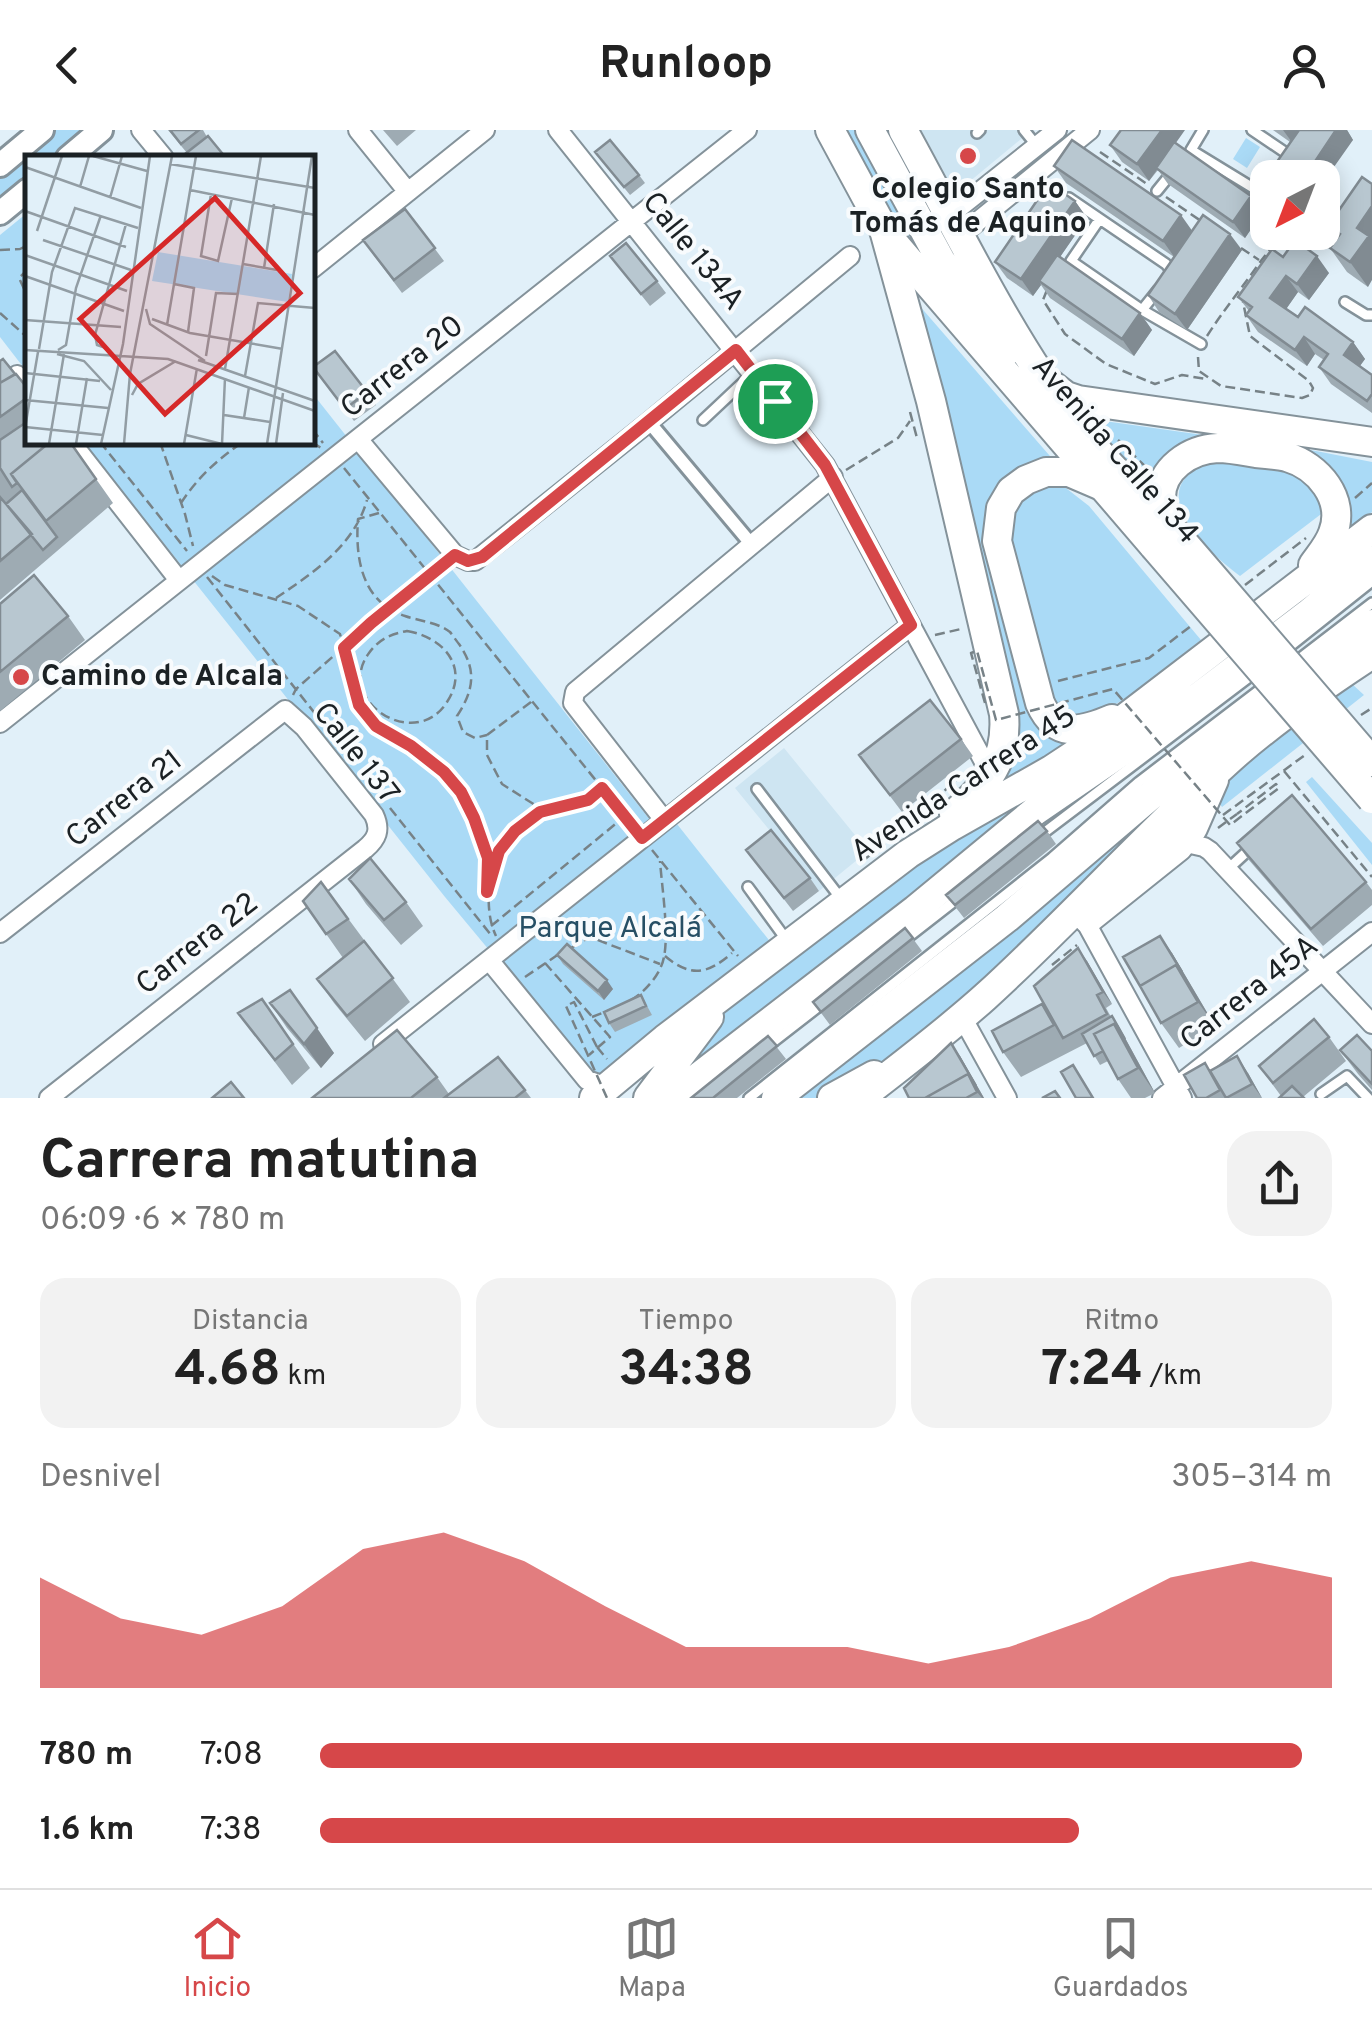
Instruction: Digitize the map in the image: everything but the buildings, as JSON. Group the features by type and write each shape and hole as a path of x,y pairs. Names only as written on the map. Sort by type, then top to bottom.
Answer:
{"main road":[{"path":"0,164 42,130"},
{"path":"72,155 101,130"},
{"name":"Avenida Calle 134","path":"830,130 884,230 993,360 1104,487 1162,537 1372,762"},
{"path":"870,130 941,261 1006,348 1080,430"},
{"name":"Avenida Calle 134","path":"903,130 1044,379 1162,537 1372,799"},
{"path":"0,213 25,192"},
{"path":"884,230 931,401 1004,714 1004,747 986,765 982,786 908,854"},
{"path":"1044,379 1078,400 1372,442"},
{"path":"1162,537 1160,496 1164,480 1173,467 1194,453 1222,448 1288,458 1305,465 1328,487 1336,523 1322,553 1281,599"},
{"path":"1104,487 1069,472 1046,472 1026,480 1012,491 1001,508 998,541 1046,716 1058,726 1082,730 1136,709"},
{"name":"Avenida Carrera 45","path":"599,1087 740,970 790,944 908,854 1095,741 1372,529"},
{"name":"Avenida Carrera 45","path":"671,1098 915,910 1035,810 1175,715 1372,561"},
{"path":"776,1098 1007,918 1198,756 1372,624"},
{"path":"860,1098 985,997 1219,770 1337,676 1372,654"},
{"path":"985,997 1172,852 1195,839 1192,828 1219,770"},
{"path":"648,1098 740,970"},
{"path":"832,1098 930,1042"}],"street":[{"path":"141,130 162,155"},
{"path":"358,130 408,192"},
{"path":"315,267 485,130"},
{"name":"Calle 134A","path":"558,130 833,477 986,765"},
{"name":"Carrera 20","path":"0,722 746,130"},
{"path":"955,225 1020,159 1057,130"},
{"path":"955,225 1040,177 1090,130"},
{"path":"358,439 455,555 468,561 482,557 850,256"},
{"path":"648,422 752,544"},
{"path":"73,453 178,579"},
{"path":"664,820 573,703 575,692 833,477"},
{"path":"372,1052 664,820 915,632"},
{"name":"Calle 137","path":"285,710 304,727 374,816 378,833"},
{"name":"Carrera 21","path":"0,933 285,710"},
{"name":"Carrera 22","path":"49,1098 365,849 378,833"},
{"path":"1195,839 1228,868 1372,1024"},
{"path":"1085,921 1173,1094"},
{"name":"Carrera 45A","path":"1173,1094 1372,932"},
{"path":"495,954 599,1087"},
{"path":"962,1017 1007,1098"}],"lane":[{"path":"1024,130 1037,146"},
{"path":"1157,191 1203,130"},
{"path":"1252,130 1290,155"},
{"path":"1191,150 1250,186"},
{"path":"1020,159 1040,177"},
{"path":"1057,190 1170,269 1170,275 1142,310"},
{"path":"1099,220 1070,261 1201,344"},
{"path":"1346,302 1372,316"},
{"path":"703,420 753,373"},
{"path":"1025,847 1372,581"},
{"path":"749,1098 1052,858 1139,782 1372,603"},
{"path":"757,790 844,902"},
{"path":"1228,868 1267,834"},
{"path":"748,887 790,944"},
{"path":"886,954 963,895"},
{"path":"762,1050 840,990"},
{"path":"1321,1094 1347,1076 1368,1098"}],"path":[{"path":"1100,152 1202,221"},
{"path":"1231,241 1260,261"},
{"path":"0,250 25,246"},
{"path":"1207,379 1196,362 1201,344 1270,250"},
{"path":"1070,261 1043,300 1065,334 1106,364 1156,384 1182,375 1248,392 1302,398 1310,395 1309,380 1250,336 1240,292"},
{"path":"0,312 25,335"},
{"path":"833,477 898,438 911,420"},
{"path":"315,433 660,860 740,970"},
{"path":"1113,436 1150,470"},
{"path":"161,445 182,503 197,564 224,586 298,606 340,634 359,705 376,726 411,746 444,772 461,792 488,858 487,892 495,954"},
{"path":"182,503 213,466 240,445"},
{"path":"1352,501 1372,484"},
{"path":"274,598 326,562 350,536 368,497"},
{"path":"358,519 380,513"},
{"path":"358,519 356,545 365,582 388,609 450,632 468,657 472,679 468,700 457,716 463,732 475,738 487,735 532,701"},
{"path":"285,710 296,690 455,555"},
{"path":"915,632 971,627"},
{"path":"408,631 436,640 447,651 454,665 455,680 452,695 432,718 402,723 375,709 358,675 379,641 408,631"},
{"path":"979,645 996,723"},
{"path":"985,703 970,653 977,651 996,720 1113,689 1230,826 1278,788 1276,784 1237,814 1195,839"},
{"path":"351,676 358,675"},
{"path":"1352,722 1372,708"},
{"path":"487,735 487,756 502,784 535,805 573,803"},
{"path":"1223,815 1310,752"},
{"path":"858,864 986,765"},
{"path":"1284,770 1372,877"},
{"path":"487,892 499,851 515,831 540,812 588,800 602,788"},
{"path":"492,926 625,816"},
{"path":"592,1017 639,996 662,964 660,860"},
{"path":"524,978 590,937 662,964"},
{"path":"664,955 686,970 700,972 717,966 740,970"},
{"path":"545,962 610,1037 588,1056"},
{"path":"574,1002 597,1047 599,1087 566,1006 574,1002"}],"shaded area":[{"name":"Colegio Santo Tomás de Aquino","path":"921,130 1032,130 963,184 947,178"},
{"path":"784,748 868,851 819,891 735,788"}],"green space":[{"path":"55,130 83,132 54,155 25,155 25,180 0,201 0,175"},
{"path":"836,130 855,130 934,275 928,278"},
{"path":"1246,138 1260,147 1247,168 1233,159"},
{"path":"25,215 25,369 0,337 0,235"},
{"path":"918,304 1056,463 1000,494 1032,707 1077,742 980,798 1002,770"},
{"name":"Parque Alcalá","path":"315,397 662,835 677,824 772,944 596,1079 445,897 86,445 315,445"},
{"path":"1083,418 1372,462 1372,512 1345,536 1341,485 1197,441 1156,493"},
{"path":"1222,460 1248,461 1302,475 1329,508 1240,576 1205,545 1179,502 1180,488 1187,476 1199,467"},
{"path":"1062,485 1089,506 1201,640 1115,705 1081,718 1054,710 1013,559 1011,530 1016,507 1032,491"},
{"path":"1351,683 1364,695 1222,807 1214,795 1232,768"},
{"path":"1193,774 1110,865 921,1038 817,1098 795,1098"},
{"path":"1312,777 1372,843 1372,865 1306,782"},
{"path":"1041,789 883,921 683,1074 718,1015 904,866"}],"place":[{"name":"Colegio Santo Tomás de Aquino","path":"968,156"},
{"name":"Camino de Alcala","path":"21,677"}],"route":[{"path":"736,350 775,401 825,465 911,625 642,838 602,788 588,800 540,812 515,831 499,851 487,892 488,858 461,792 444,772 411,746 376,726 359,705 344,648 455,555 468,561 482,557 736,350"}]}
